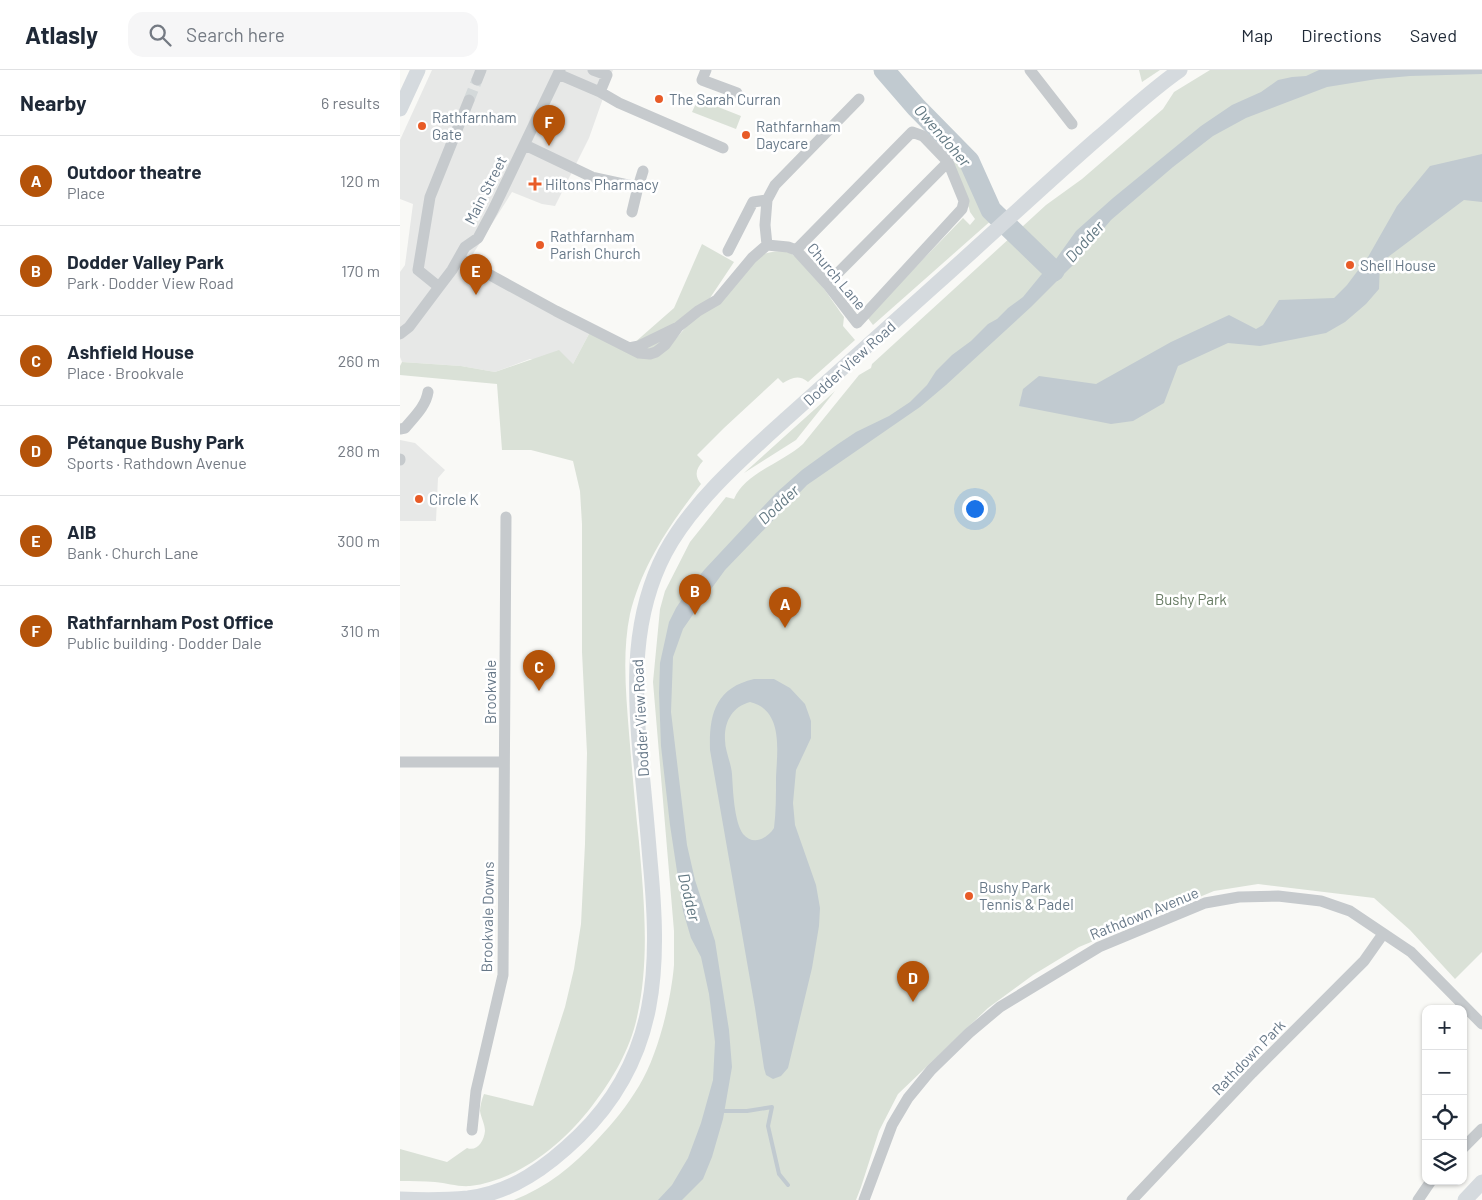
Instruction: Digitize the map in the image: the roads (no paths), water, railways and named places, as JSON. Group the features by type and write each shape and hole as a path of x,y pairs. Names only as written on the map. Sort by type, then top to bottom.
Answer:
{"main road":[{"path":"400,109 418,70"},
{"name":"Dodder View Road","path":"400,1199 468,1198 496,1192 520,1182 544,1167 574,1142 596,1118 616,1090 639,1044 649,1010 654,976 655,929 639,739 636,674 640,625 658,568 676,534 687,519 750,452 1131,109 1180,70"},
{"path":"1465,1200 1482,1182"}],"street":[{"path":"593,70 607,75 600,92"},
{"path":"706,70 702,80 737,94"},
{"path":"1030,70 1072,124"},
{"path":"559,72 619,103 723,148"},
{"name":"Main Street","path":"400,334 409,327 439,287 465,247 478,238 559,72"},
{"path":"459,258 556,311 639,353 650,354 656,352 665,345 678,328 698,311 717,300 752,258 767,245 765,225 767,200 775,185 859,99"},
{"path":"439,287 418,270 430,197 469,100"},
{"path":"796,250 912,132 923,136 948,162 827,284"},
{"path":"525,145 592,177 638,187"},
{"name":"Church Lane","path":"767,245 788,247 796,250 827,284 857,323 962,209 964,201 948,162"},
{"path":"632,212 643,171"},
{"path":"728,251 753,202 767,200"},
{"path":"400,429 405,428 422,407 428,392"},
{"name":"Brookvale","path":"504,762 506,517"},
{"path":"400,762 504,762"},
{"name":"Brookvale Downs","path":"472,1130 476,1091 503,975 504,762"},
{"name":"Rathdown Avenue","path":"864,1200 892,1125 908,1098 931,1070 968,1033 1000,1007 1099,947 1205,903 1239,897 1278,896 1321,901 1350,911 1411,952 1482,1024"},
{"name":"Rathdown Park","path":"1132,1200 1252,1073 1364,961 1383,934"},
{"path":"1467,1144 1482,1129"},
{"path":"1418,1200 1428,1185"}],"water":[{"name":"Dodder","path":"1319,70 1482,70 1482,74 1410,76 1327,87 1246,118 1213,136 1111,220 1073,265 1031,307 946,385 920,407 807,485 725,570 683,629 673,657 671,712 687,845 695,880 715,941 729,1030 732,1067 723,1119 712,1157 703,1179 682,1200 658,1200 672,1185 688,1158 701,1123 713,1080 715,1042 709,994 701,957 691,938 683,911 670,825 661,746 660,663 669,622 676,608 705,569 776,493 802,470 838,444 856,432 889,416 910,402 952,355 1023,297 1056,259 1076,231 1113,198 1201,126 1232,105 1261,92 1278,80 1306,76"},
{"path":"1482,154 1482,202 1464,200 1380,263 1379,289 1366,304 1345,322 1326,333 1260,346 1228,343 1178,366 1164,403 1133,421 1111,424 1019,406 1023,389 1039,376 1096,384 1171,342 1229,315 1256,329 1263,325 1279,300 1334,298 1347,285 1368,257 1397,206 1430,166"},
{"path":"754,679 774,679 790,688 805,704 811,721 811,738 796,770 793,803 795,825 816,885 820,908 819,926 812,968 788,1068 781,1076 773,1079 766,1075 764,1068 710,750 711,725 717,705 723,696 741,683","holes":["750,702 761,706 769,714 776,733 776,810 774,828 771,832 760,840 751,840 743,834 740,828 734,805 725,733 730,716 734,711"]}],"waterway":[{"name":"Owendoher","path":"884,70 916,107 969,161 991,210 1054,271"},
{"path":"721,1111 747,1111 772,1107 768,1126 779,1174 788,1185"}],"tunnel":[{"path":"469,100 477,80"}],"place":[{"name":"The Sarah Curran","path":"659,99"},
{"name":"Rathfarnham Gate","path":"422,126"},
{"name":"Rathfarnham Daycare","path":"746,135"},
{"name":"Rathfarnham Post Office","path":"549,146"},
{"name":"Hiltons Pharmacy","path":"535,184"},
{"name":"Rathfarnham Parish Church","path":"540,245"},
{"name":"Shell House","path":"1350,265"},
{"name":"AIB","path":"476,295"},
{"name":"Circle K","path":"419,499"},
{"name":"Dodder Valley Park","path":"695,615"},
{"name":"Outdoor theatre","path":"785,628"},
{"name":"Ashfield House","path":"539,691"},
{"name":"Bushy Park Tennis & Padel","path":"969,896"},
{"name":"Pétanque Bushy Park","path":"913,1002"}],"park label":[{"name":"Bushy Park","path":"1191,599"}]}
